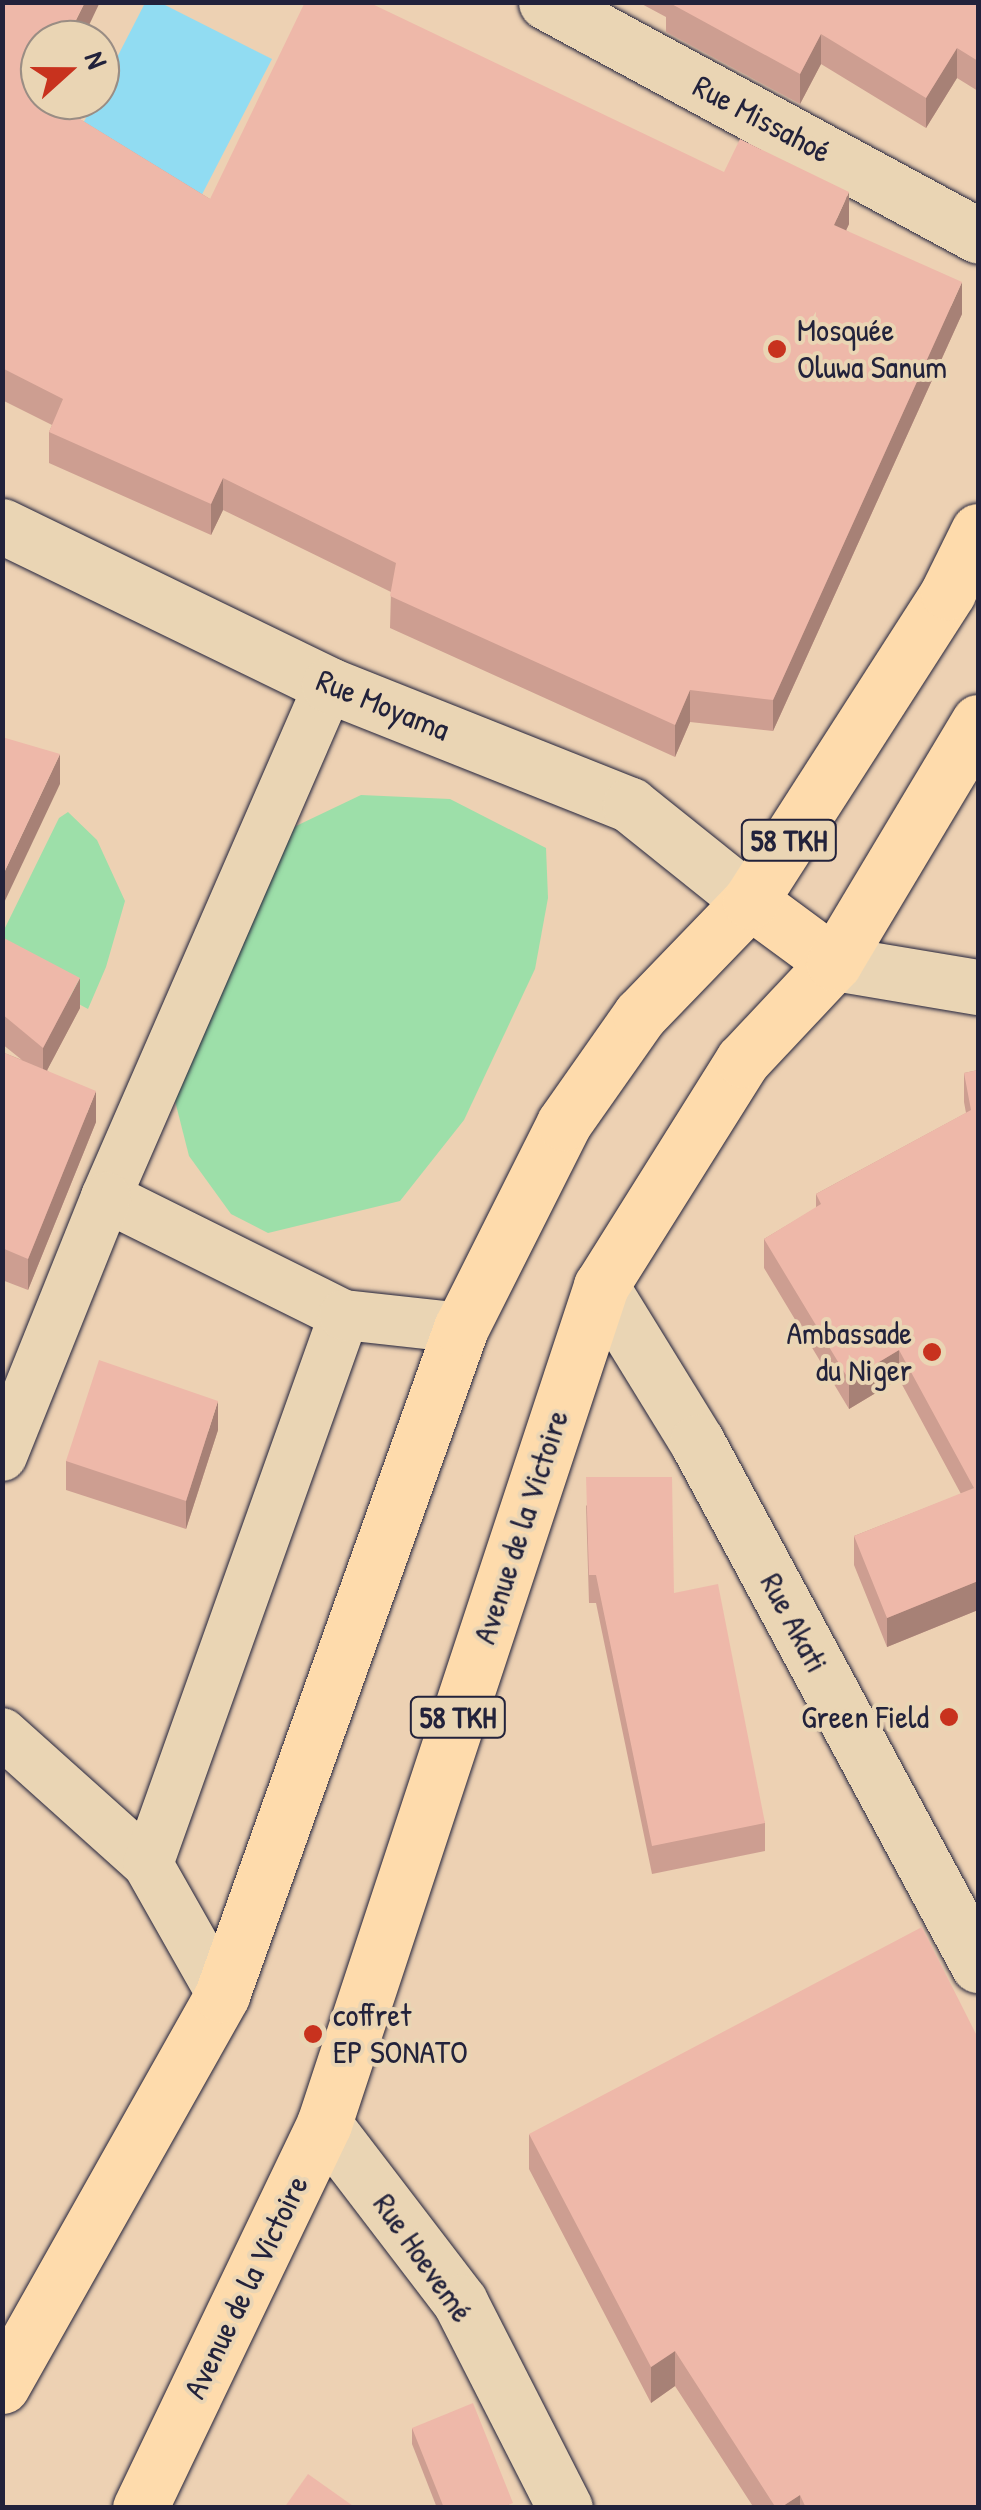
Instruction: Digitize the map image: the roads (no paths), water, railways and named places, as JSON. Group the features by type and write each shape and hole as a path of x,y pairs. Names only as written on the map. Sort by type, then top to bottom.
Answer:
{"highway":[{"name":"58 TKH","path":"2,2386 222,1995 461,1328 564,1123 640,1016 750,901 948,592 978,530"},
{"name":"Avenue de la Victoire","path":"140,2508 324,2124 601,1286 743,1060 834,963 978,722"},
{"path":"750,901 834,963"}],"street":[{"name":"Rue Missahoé","path":"546,2 978,236"},
{"name":"Rue Moyama","path":"2,526 329,685 630,805 750,901"},
{"path":"834,963 978,986"},
{"name":"Rue Akati","path":"601,1286 696,1442 978,1966"},
{"name":"Rue Hoevemé","path":"324,2124 460,2302 565,2508"}],"lane":[{"path":"2,1456 106,1197 329,685"},
{"path":"106,1197 344,1315 461,1328"},
{"path":"148,1864 344,1315"},
{"path":"2,1733 148,1864 222,1995"}],"water":[{"path":"145,3 161,3 272,59 195,208 73,143 85,120 120,120 120,52"}],"place":[{"name":"Mosquée Oluwa Sanum","path":"777,349"},
{"name":"Ambassade du Niger","path":"932,1352"},
{"name":"Green Field","path":"949,1717"},
{"name":"coffret EP SONATO","path":"313,2034"}]}
